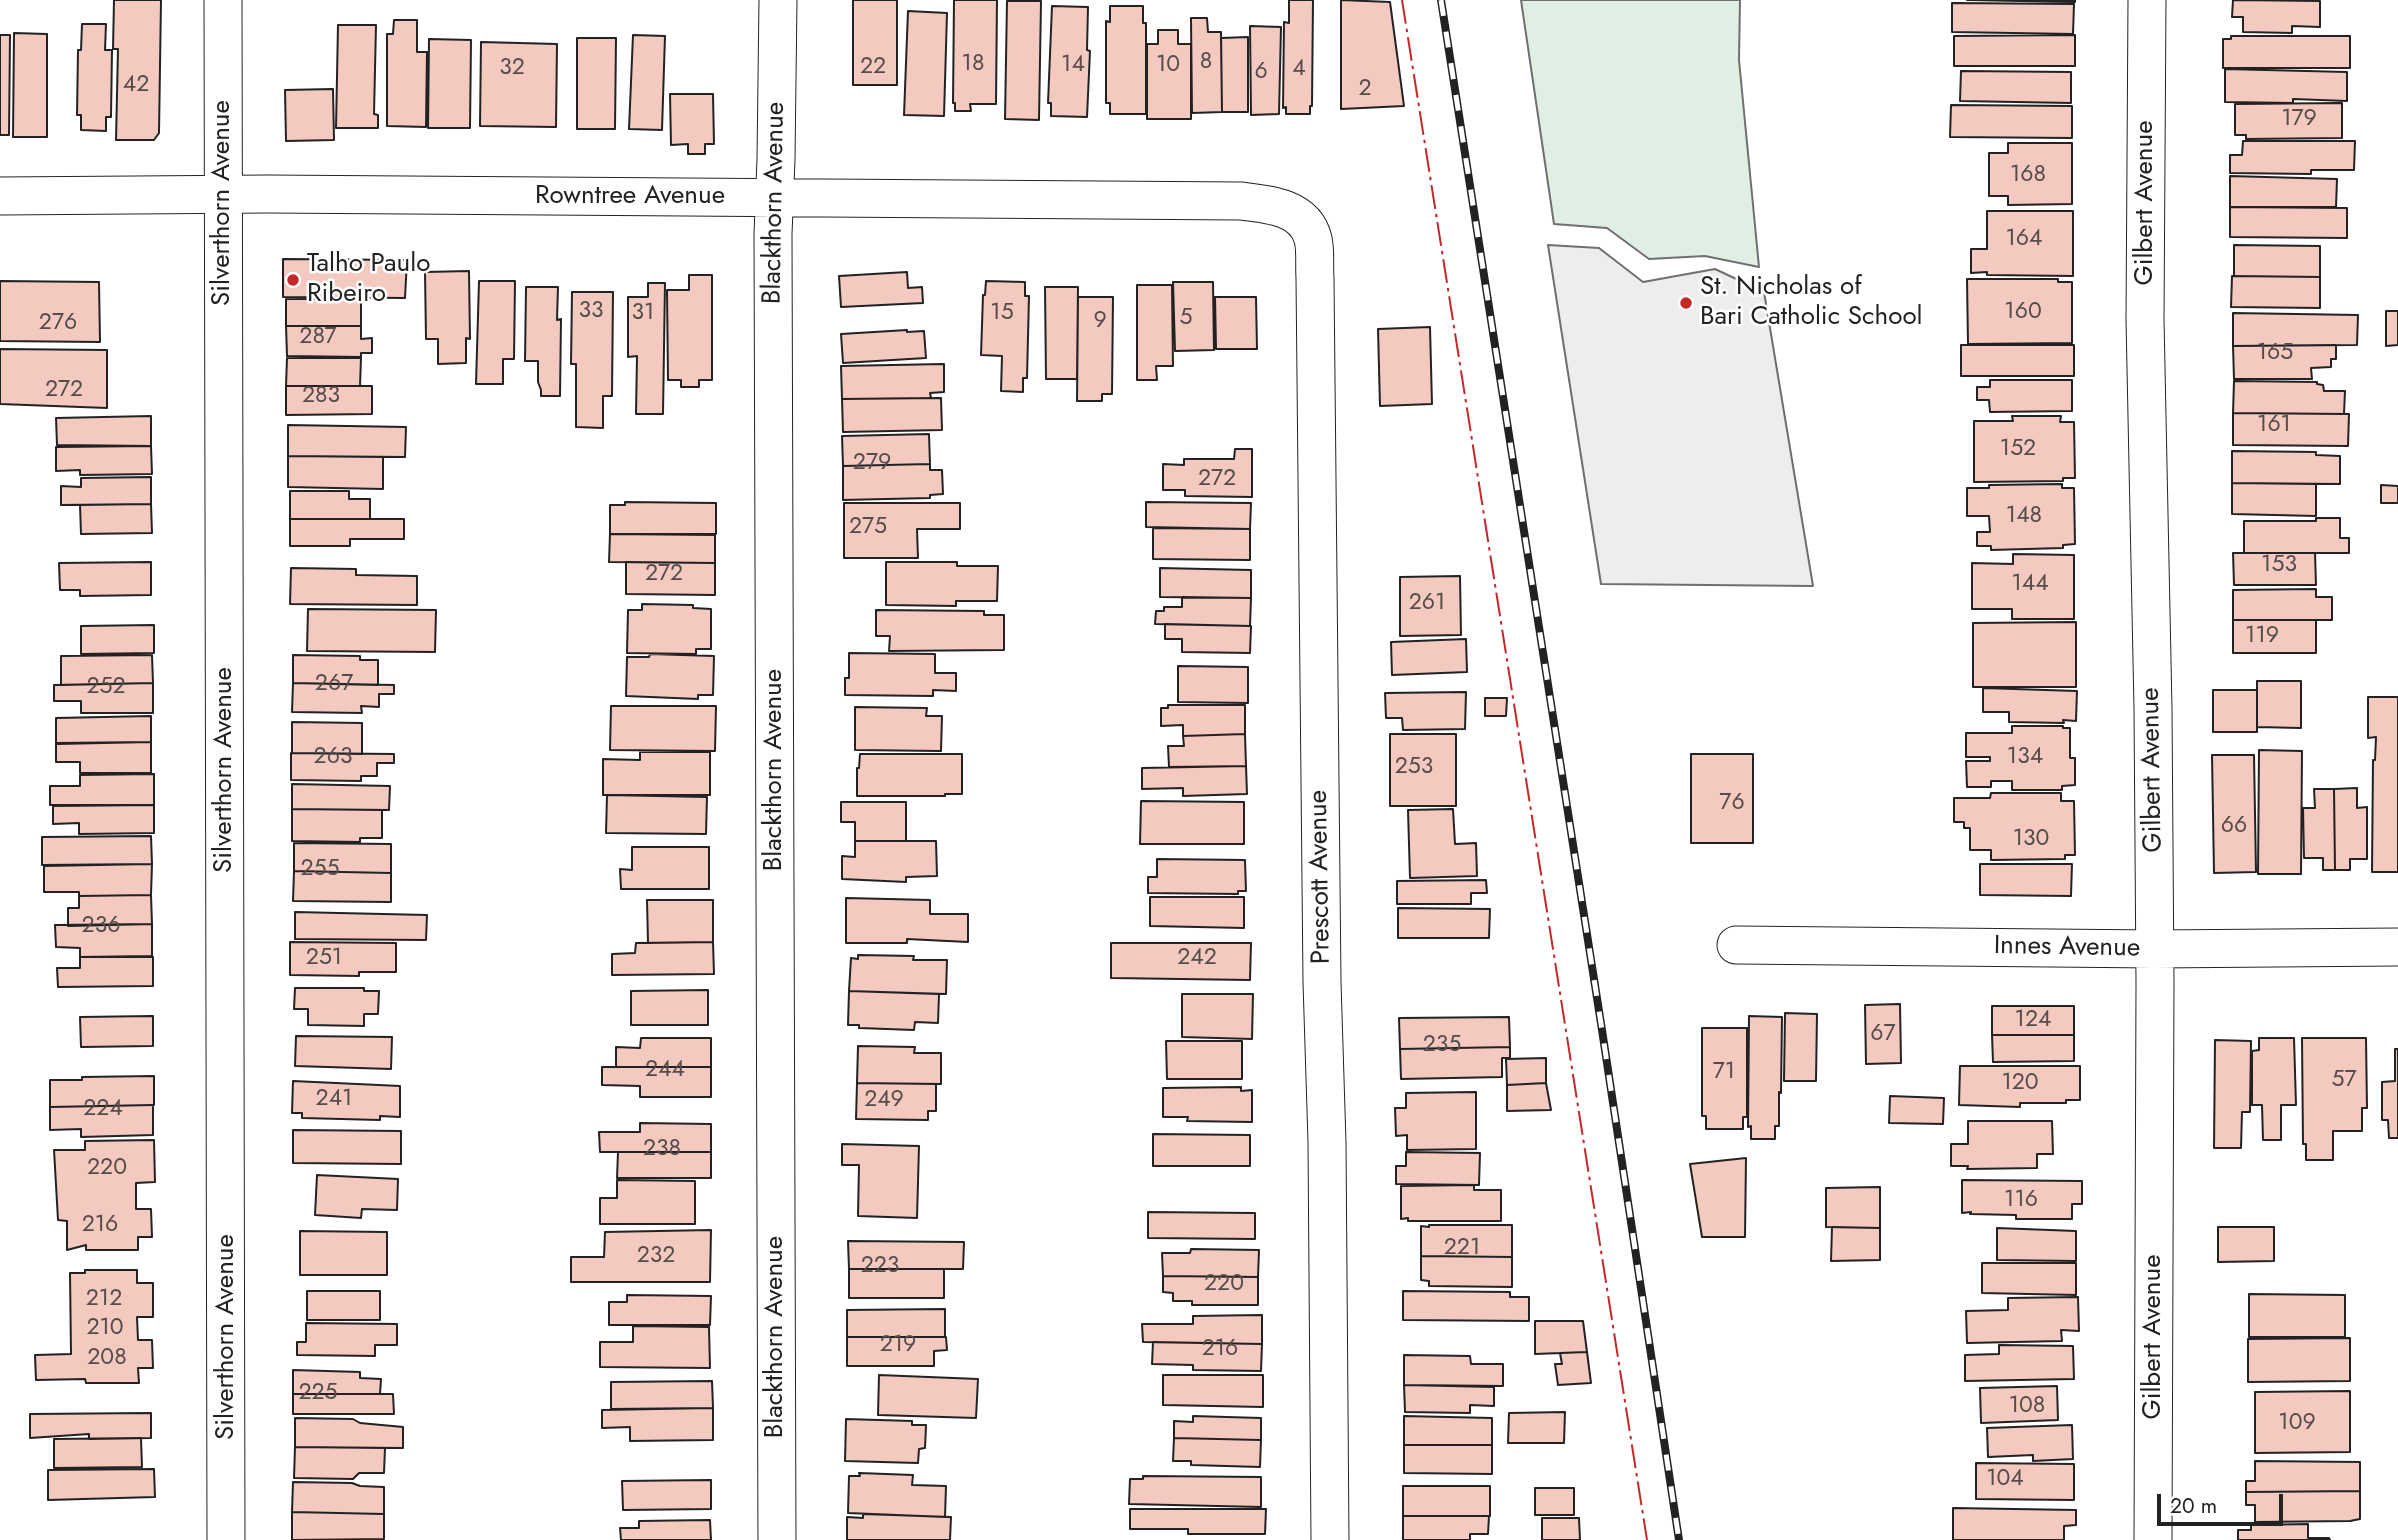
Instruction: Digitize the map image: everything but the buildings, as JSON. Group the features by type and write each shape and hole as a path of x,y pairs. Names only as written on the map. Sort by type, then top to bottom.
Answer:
{"street":[{"name":"Silverthorn Avenue","path":"223,0 226,1540"},
{"name":"Blackthorn Avenue","path":"777,1540 773,247 778,0"},
{"name":"Gilbert Avenue","path":"2147,0 2145,318 2155,949 2153,1540"},
{"name":"Rowntree Avenue","path":"0,196 223,194 1241,201 1274,205 1300,217"},
{"name":"Prescott Avenue","path":"1300,217 1313,237 1315,278 1330,1540"},
{"name":"Innes Avenue","path":"1736,945 2155,949 2398,947"}],"green space":[{"path":"1521,0 1740,0 1739,60 1759,267 1705,256 1649,259 1607,228 1554,224"}],"shaded area":[{"path":"1548,245 1599,248 1643,282 1715,269 1764,292 1813,586 1601,584"}],"railway":[{"path":"1441,0 1679,1540"}],"power":[{"path":"1402,0 1647,1540"}],"place":[{"name":"Talho Paulo Ribeiro","path":"293,280"},
{"name":"St. Nicholas of Bari Catholic School","path":"1686,303"}]}
